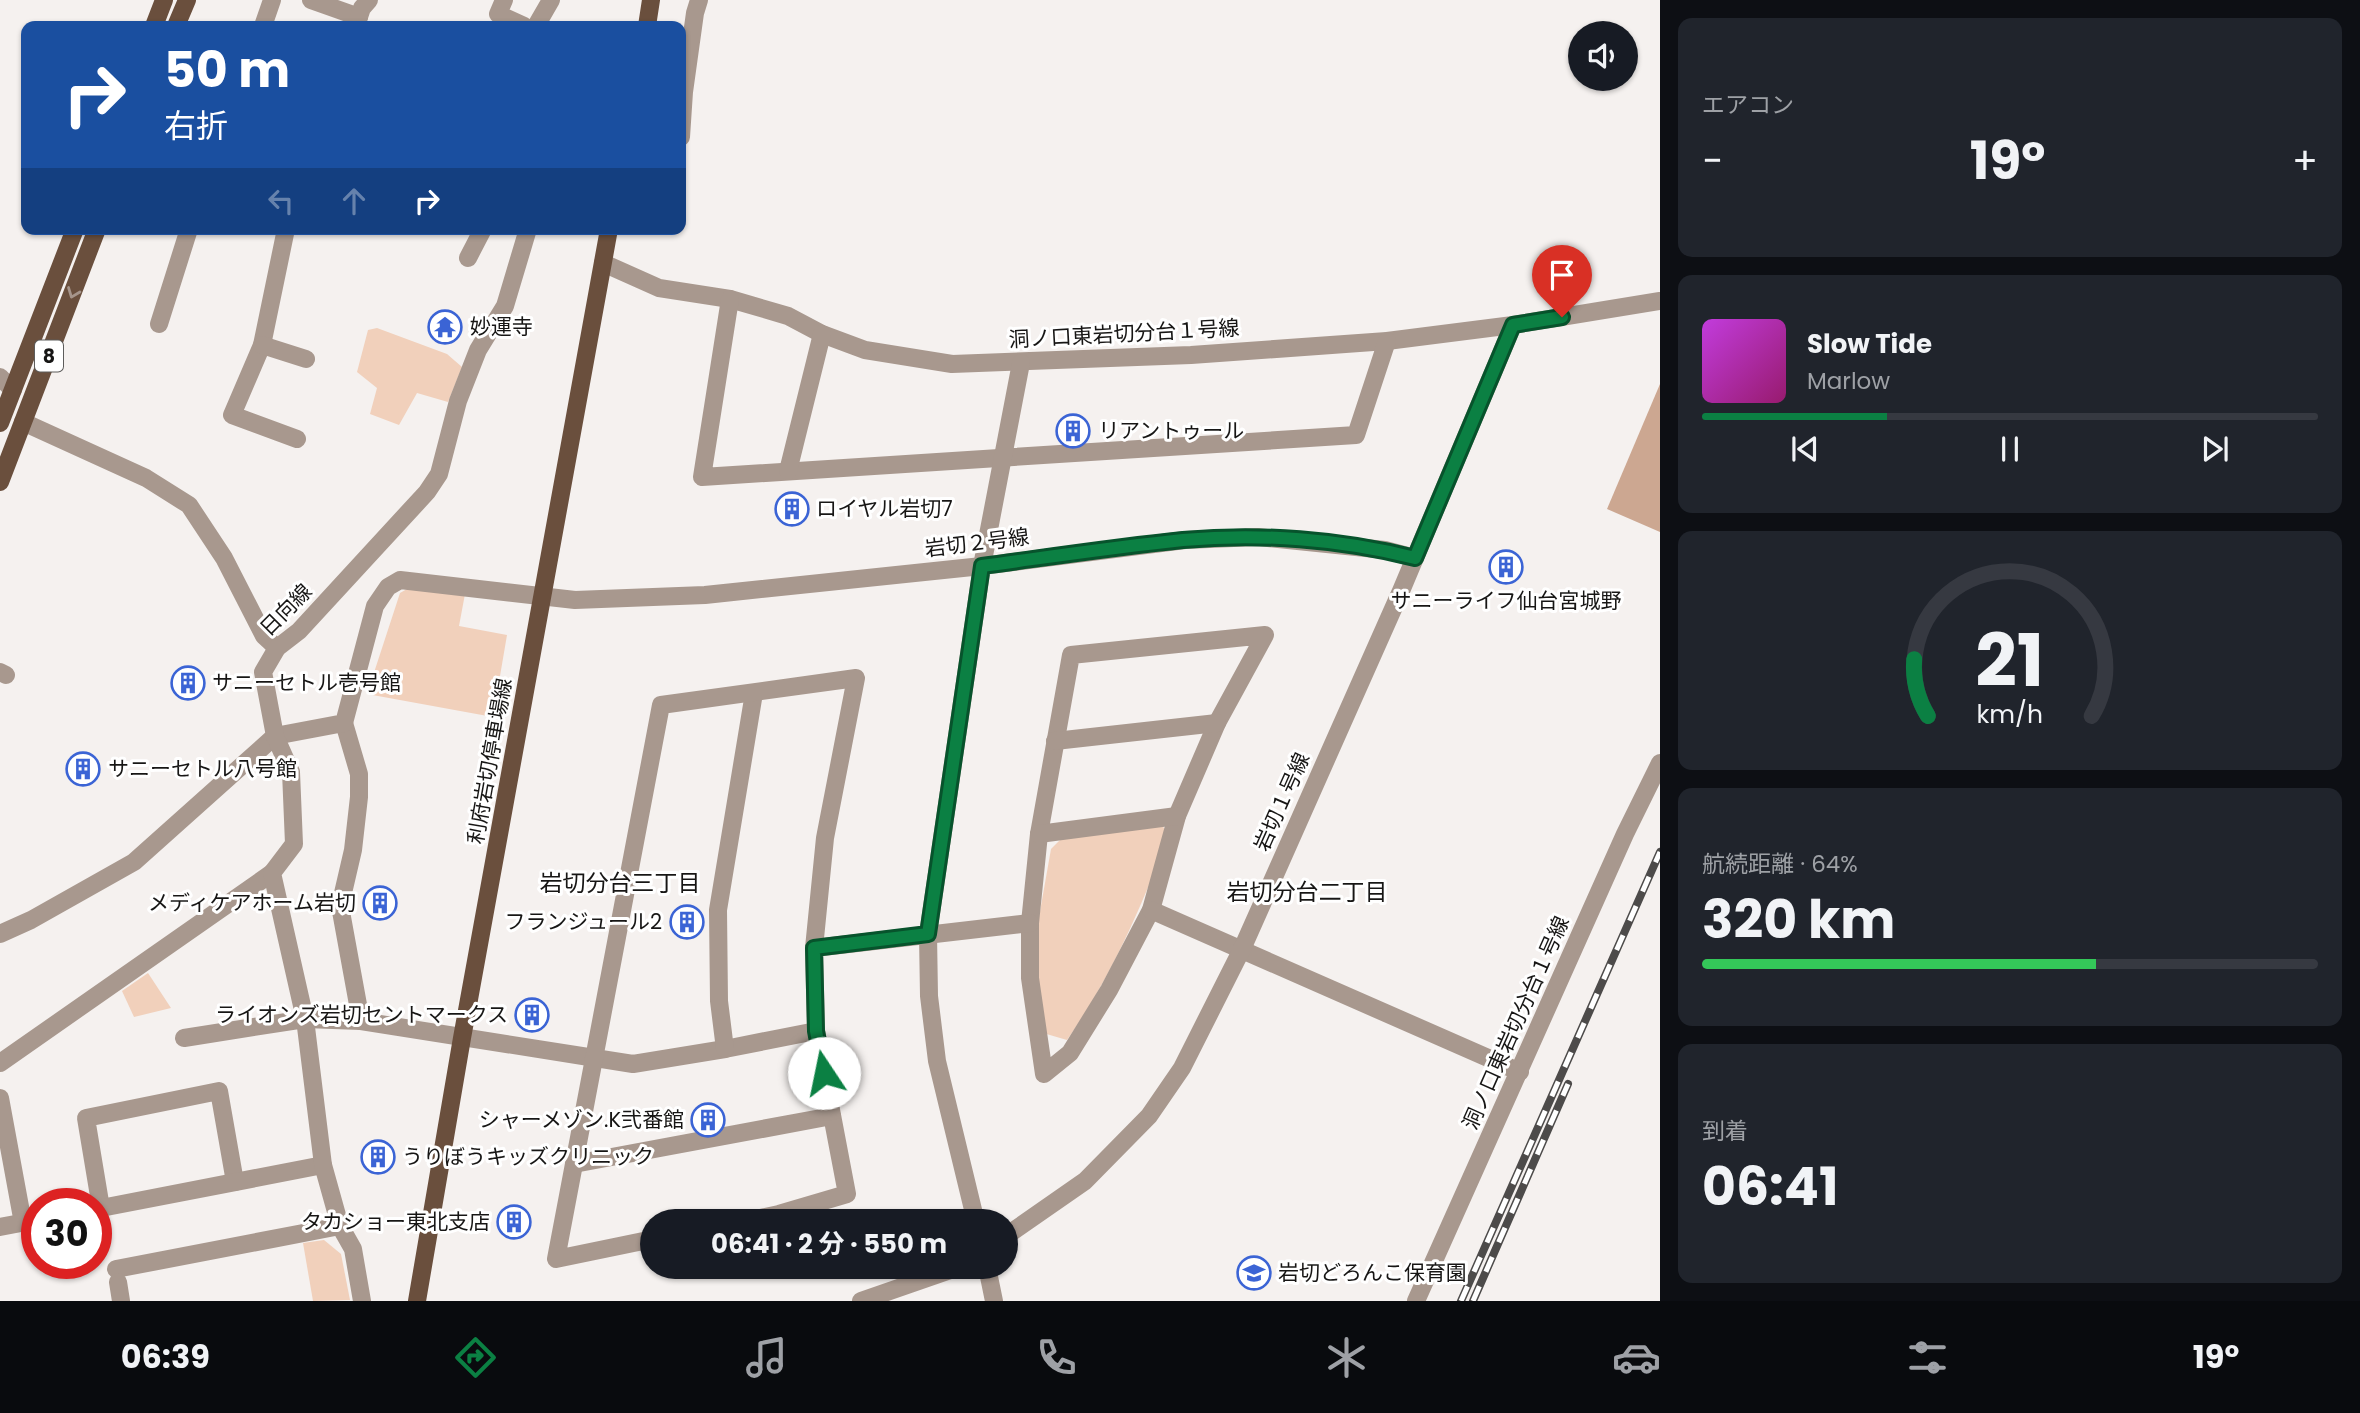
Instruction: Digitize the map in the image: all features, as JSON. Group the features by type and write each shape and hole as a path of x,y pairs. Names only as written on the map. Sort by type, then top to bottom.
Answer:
{"main road":[{"path":"156,21 164,0"},
{"path":"178,21 187,0"},
{"path":"648,21 651,0"},
{"name":"8","path":"0,423 6,384 72,235"},
{"name":"8","path":"0,482 95,235"},
{"name":"利府岩切停車場線","path":"417,1301 608,235"}],"street":[{"path":"265,21 272,0"},
{"path":"311,0 357,21 362,8 369,0"},
{"path":"504,0 498,14 513,21"},
{"path":"539,21 551,0"},
{"path":"686,78 699,0"},
{"path":"159,324 187,235"},
{"path":"285,235 262,345 232,415 297,439"},
{"path":"468,258 480,235"},
{"name":"日向線","path":"0,1063 272,873 294,844 291,772 275,736 263,673 277,648 308,621 427,492 439,474 458,401 478,350 505,306 526,235"},
{"name":"洞ノ口東岩切分台１号線","path":"603,263 659,288 730,299 788,316 822,334 864,351 952,364 1191,355 1388,341 1513,325 1660,301"},
{"path":"730,299 702,477 1356,435 1388,341"},
{"name":"岩切１号線","path":"1018,1228 1085,1181 1149,1116 1182,1068 1242,949 1415,558 1513,325"},
{"path":"788,471 822,334"},
{"path":"262,345 306,359"},
{"path":"973,1209 937,1061 929,996 928,934 982,566 1021,363"},
{"path":"23,422 146,478 189,505 224,558 264,636 277,648"},
{"name":"岩切２号線","path":"344,723 375,606 388,587 400,580 575,600 705,595 982,566 1185,540 1258,537 1385,550 1415,558"},
{"path":"1265,635 1217,723 1177,816 1151,910 1109,990 1070,1053 1044,1074 1030,978 1030,923 1039,834 1071,655 1265,635"},
{"path":"640,1243 556,1259 661,705 856,678 825,838 814,948 816,1031 847,1194 796,1209"},
{"path":"725,1049 719,1001 719,910 754,693"},
{"path":"0,934 31,920 134,862 275,736 344,723 359,774 359,797 353,850 340,906 361,1021"},
{"path":"1055,741 1217,723"},
{"name":"洞ノ口東岩切分台１号線","path":"1416,1301 1625,834 1660,763"},
{"path":"1039,834 1177,816"},
{"path":"272,873 305,1019 323,1165 340,1226 353,1249 362,1301"},
{"path":"1151,910 1520,1072"},
{"path":"814,948 1030,923"},
{"path":"184,1038 305,1019 361,1021 633,1064 816,1031"},
{"path":"96,1188 86,1118 219,1091 235,1182"},
{"path":"0,1098 22,1188"},
{"path":"574,1164 832,1116"},
{"path":"112,1206 323,1165"},
{"path":"0,1227 21,1224"},
{"path":"121,1301 117,1276 340,1226"},
{"path":"861,1301 924,1279"},
{"path":"989,1279 994,1301"}],"shaded area":[{"path":"377,328 447,354 462,367 448,402 417,393 399,425 370,414 377,388 357,372 368,330"},
{"path":"1660,384 1660,532 1607,509"},
{"path":"407,589 465,594 459,626 507,635 493,717 367,694 400,593"},
{"path":"1163,826 1168,838 1111,968 1067,1040 1043,1033 1039,1006 1039,917 1051,849 1061,839"},
{"path":"148,973 171,1008 134,1017 122,991"},
{"path":"324,1240 341,1254 350,1300 313,1301 303,1243"}],"railway":[{"path":"1461,1301 1660,852"},
{"path":"1473,1301 1568,1084"}],"place":[{"name":"妙運寺","path":"445,327"},
{"name":"リアントゥール","path":"1073,431"},
{"name":"ロイヤル岩切7","path":"792,509"},
{"name":"サニーライフ仙台宮城野","path":"1506,567"},
{"name":"サニーセトル壱号館","path":"188,683"},
{"name":"サニーセトル八号館","path":"83,769"},
{"name":"メディケアホーム岩切","path":"380,903"},
{"name":"フランジュール2","path":"687,922"},
{"name":"ライオンズ岩切セントマークス","path":"532,1015"},
{"name":"シャーメゾン.K弐番館","path":"708,1120"},
{"name":"うりぼうキッズクリニック","path":"378,1157"},
{"name":"タカショー東北支店","path":"514,1222"},
{"name":"岩切どろんこ保育園","path":"1254,1273"}],"district":[{"name":"岩切分台三丁目","path":"620,883"},
{"name":"岩切分台二丁目","path":"1307,892"}],"route":[{"path":"824,1073 816,1031 814,948 928,934 982,566 1185,540 1258,537 1385,550 1415,558 1513,325 1562,317"}]}
